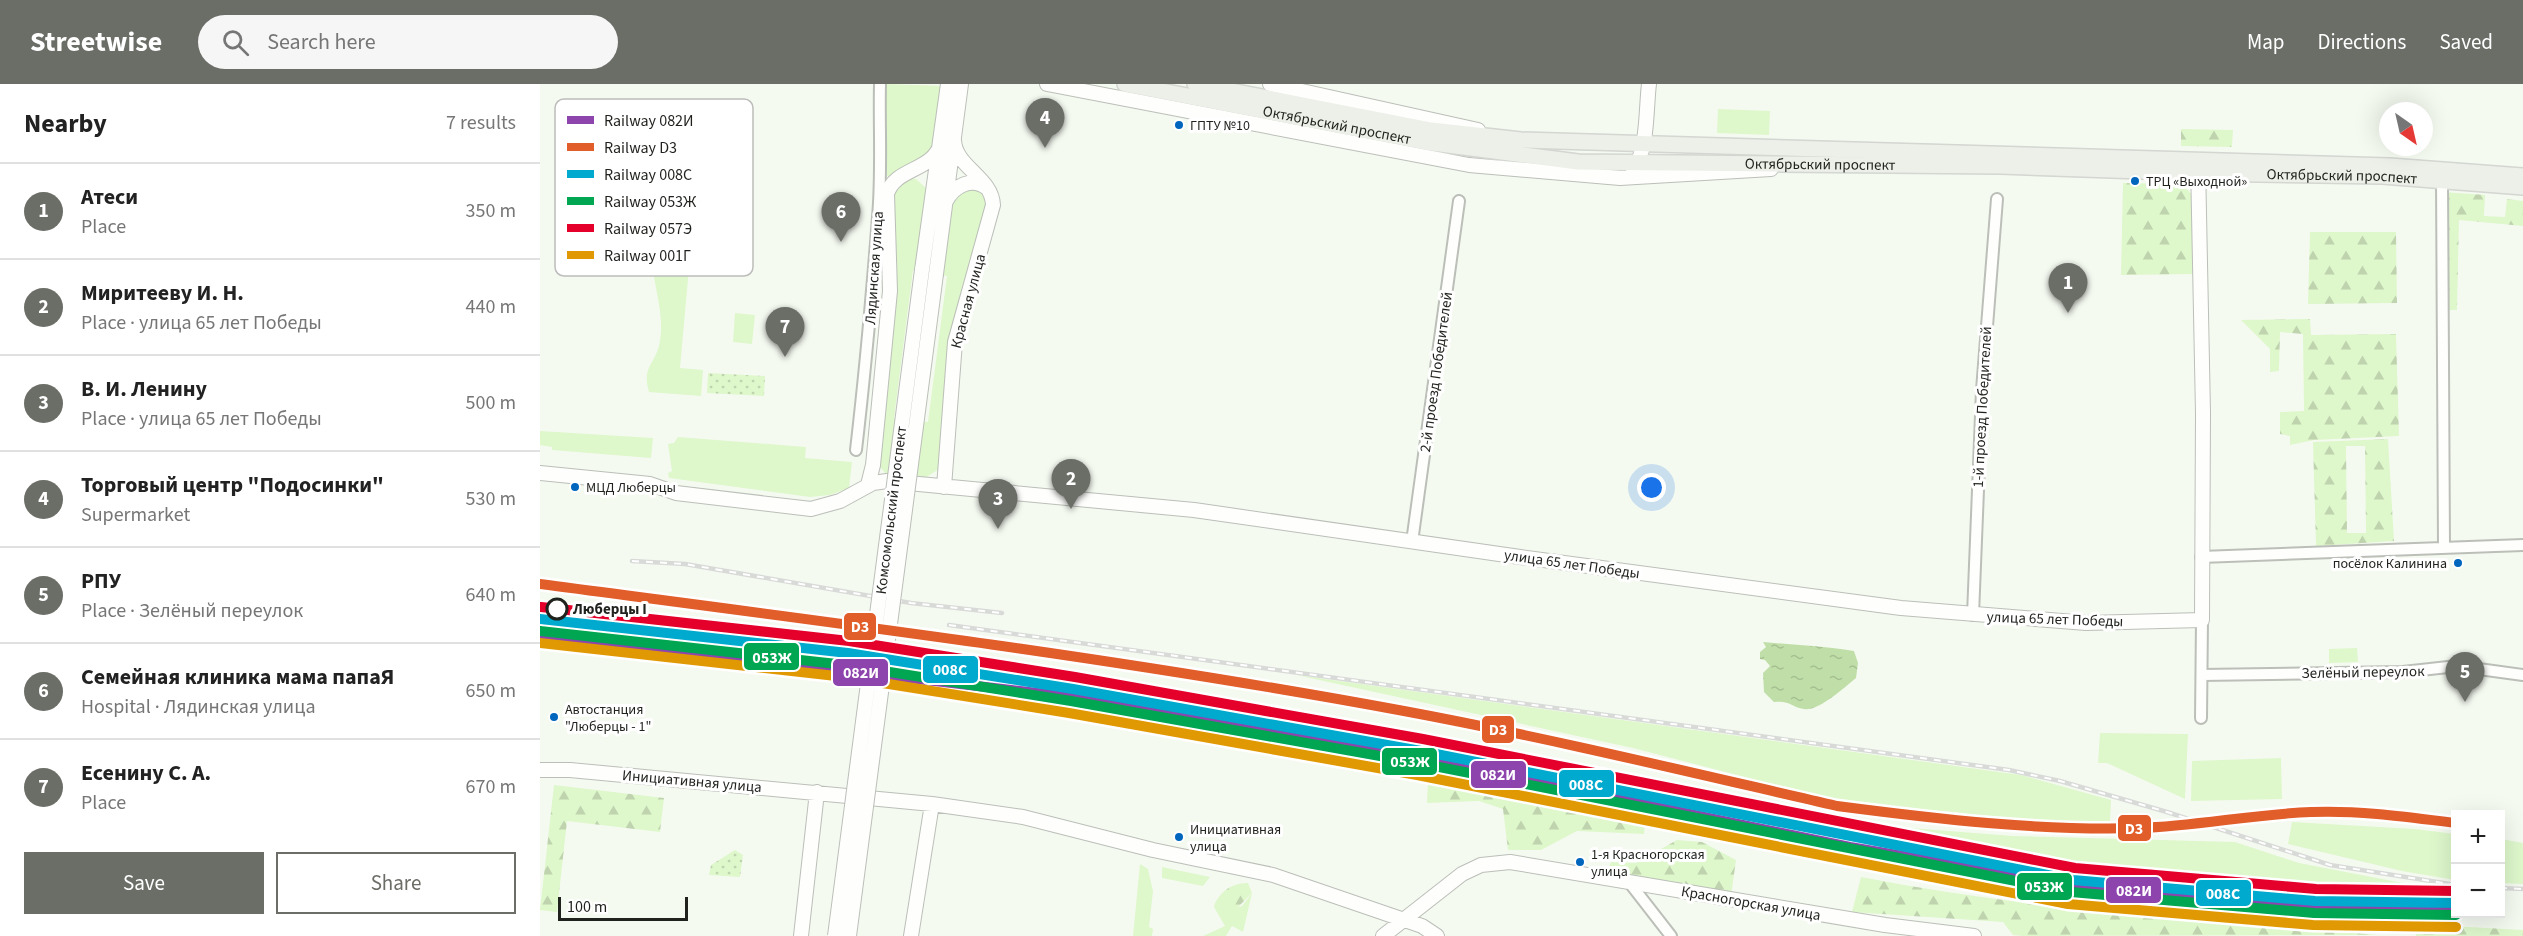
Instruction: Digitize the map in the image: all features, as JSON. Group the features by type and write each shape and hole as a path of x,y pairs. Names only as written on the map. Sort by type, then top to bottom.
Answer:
{"main road":[{"name":"Комсомольский проспект","path":"835,936 940,201 947,142 948,84"},
{"name":"Комсомольский проспект","path":"947,142 961,84"},
{"path":"1047,84 1448,161 1541,173 1620,178 1728,174 1833,163"},
{"name":"Октябрьский проспект","path":"1125,84 1471,150 1578,162 2443,168 2523,176"},
{"name":"Октябрьский проспект","path":"1195,84 1431,130 1521,140 2198,167 2382,176 2523,187"},
{"path":"1270,84 1398,110 1521,140"},
{"path":"1620,178 1639,163 1649,84"},
{"path":"905,174 928,162 947,142 988,189"},
{"path":"2198,167 2203,413 2202,620"},
{"path":"905,174 918,174 932,188 940,201 966,183 978,183 988,189"},
{"name":"Лядинская улица","path":"868,485 873,465 890,300 887,194 894,181 905,174"},
{"name":"Красная улица","path":"944,487 955,342 991,218 993,200 988,189"},
{"name":"Комсомольский проспект","path":"849,936 929,272"},
{"path":"540,473 650,484 676,493 811,509 840,501 868,485"},
{"name":"улица 65 лет Победы","path":"868,485 882,481 1194,510 1901,608 2086,623 2202,620"},
{"name":"Инициативная улица","path":"540,770 570,770 817,792 932,804 1023,817 1153,850 1236,865 1310,887 1422,926 1437,936"},
{"path":"801,936 817,792"},
{"path":"911,936 932,804"},
{"name":"Красногорская улица","path":"1383,936 1453,880 1480,865 1510,862 1629,882 1884,931 1974,936"}],"street":[{"name":"Лядинская улица","path":"856,450 873,299 873,254 880,172 880,84"},
{"path":"2442,180 2444,548"},
{"name":"1-й проезд Победителей","path":"1973,615 1982,390 1997,200"},
{"name":"2-й проезд Победителей","path":"1412,542 1459,201"},
{"path":"2201,557 2523,545"},
{"path":"2201,718 2202,620"},
{"name":"Зелёный переулок","path":"2202,675 2403,672 2457,666 2523,675"},
{"path":"1629,882 1671,936"}],"green space":[{"path":"885,84 944,86 932,153 890,178 885,174"},
{"path":"1718,109 1770,111 1769,135 1717,133"},
{"path":"2181,129 2233,130 2232,147 2181,146"},
{"path":"906,178 916,179 927,189 918,272 913,270 894,418 928,422 947,276 942,275 950,205 963,188 983,190 988,201 958,310 939,469 925,478 887,475 878,465 892,195"},
{"path":"2123,183 2183,184 2191,194 2194,274 2121,275"},
{"path":"2443,192 2485,195 2484,216 2505,217 2507,199 2523,201 2523,226 2459,220 2457,310 2444,310"},
{"path":"2310,232 2396,232 2397,303 2308,304"},
{"path":"654,276 688,276 680,368 703,370 701,396 649,392 647,376 658,348 661,331"},
{"path":"735,313 755,315 752,344 733,342"},
{"path":"2310,319 2311,335 2396,334 2399,436 2314,440 2290,445 2290,436 2280,434 2280,412 2304,411 2303,334 2280,332 2279,371 2270,372 2270,349 2241,320"},
{"path":"708,373 765,376 764,396 707,393"},
{"path":"540,431 653,438 651,458 552,450 552,447 540,445"},
{"path":"678,437 806,447 805,458 852,462 849,488 830,495 810,497 669,478 668,473 672,471 668,444 674,443"},
{"path":"2388,439 2394,541 2316,546 2313,442","holes":["2346,446 2365,446 2366,533 2347,533"]},
{"path":"2357,648 2358,662 2329,663 2329,649"},
{"path":"1296,675 2021,775 2111,800 2110,822 2045,822 1833,800 1633,748"},
{"path":"2100,733 2188,734 2185,799 2107,763 2098,763"},
{"path":"2281,758 2282,799 2191,801 2192,761"},
{"path":"1428,781 1645,824 1644,834 1577,831 1541,850 1508,850 1503,809 1479,801 1427,803"},
{"path":"554,785 664,798 660,832 567,821 557,912 540,910"},
{"path":"2292,822 2415,829 2451,834 2451,879 2402,871 2288,844"},
{"path":"1897,827 2013,836 2235,842 2299,863 2451,892 2451,899 2183,881 1892,838"},
{"path":"1677,840 1702,842 1736,860 1731,896 1606,876 1611,862 1636,863"},
{"path":"2505,840 2523,843 2523,884 2505,883"},
{"path":"735,850 743,855 740,877 709,875 711,865"},
{"path":"1140,864 1148,869 1153,891 1149,927 1153,929 1152,936 1133,936"},
{"path":"1162,867 1210,877 1203,886 1162,878"},
{"path":"1861,877 1989,898 2118,914 2378,935 2013,935 2003,922 1852,912"},
{"path":"1248,883 1252,893 1234,911 1215,903 1229,888"},
{"path":"1252,893 1243,932 1232,926 1226,936 1203,936 1225,926 1214,907 1215,903 1227,910 1242,906"},
{"path":"2414,924 2523,930 2523,936 2416,936"}],"water":[{"path":"1763,642 1854,651 1858,663 1856,678 1831,698 1810,709 1784,702 1774,702 1764,692 1763,673 1770,666 1765,660 1760,659 1760,652 1766,647"}],"railway":[{"path":"632,561 685,564 911,603 1002,613"},
{"path":"949,625 2009,770 2060,781 2167,812 2330,865 2451,884"},
{"path":"2505,888 2523,889"}],"rail line":[{"name":"D3","path":"540,584 973,642 1297,692 1513,733 1837,806 1875,811 1988,823 2064,828 2161,827 2290,813 2329,812 2384,814 2451,822"},
{"name":"057Э","path":"541,607 849,641 1075,677 1423,739 2075,868 2316,889 2451,891"},
{"name":"008С","path":"540,619 848,653 1073,689 1421,751 2073,880 2315,901 2451,903"},
{"name":"053Ж","path":"540,631 846,665 1071,701 1419,763 2071,892 2314,913 2451,915"},
{"name":"082И","path":"540,635 1072,697 1419,758 1850,847 2073,885 2315,905 2451,908"},
{"name":"001Г","path":"540,643 845,677 1069,713 1417,775 2068,904 2313,925 2456,927"}],"place":[{"name":"ГПТУ №10","path":"1179,125"},
{"name":"Торговый центр \"Подосинки\"","path":"1045,148"},
{"name":"ТРЦ «Выходной»","path":"2135,181"},
{"name":"Семейная клиника мама папаЯ","path":"841,242"},
{"name":"Атеси","path":"2068,313"},
{"name":"Есенину С. А.","path":"785,357"},
{"name":"МЦД Люберцы","path":"575,487"},
{"name":"Миритееву И. Н.","path":"1071,509"},
{"name":"В. И. Ленину","path":"998,529"},
{"name":"посёлок Калинина","path":"2458,563"},
{"name":"Люберцы I","path":"557,609"},
{"name":"РПУ","path":"2465,702"},
{"name":"Автостанция \"Люберцы - 1\"","path":"554,717"},
{"name":"Инициативная улица","path":"1179,837"},
{"name":"1-я Красногорская улица","path":"1580,862"}]}
